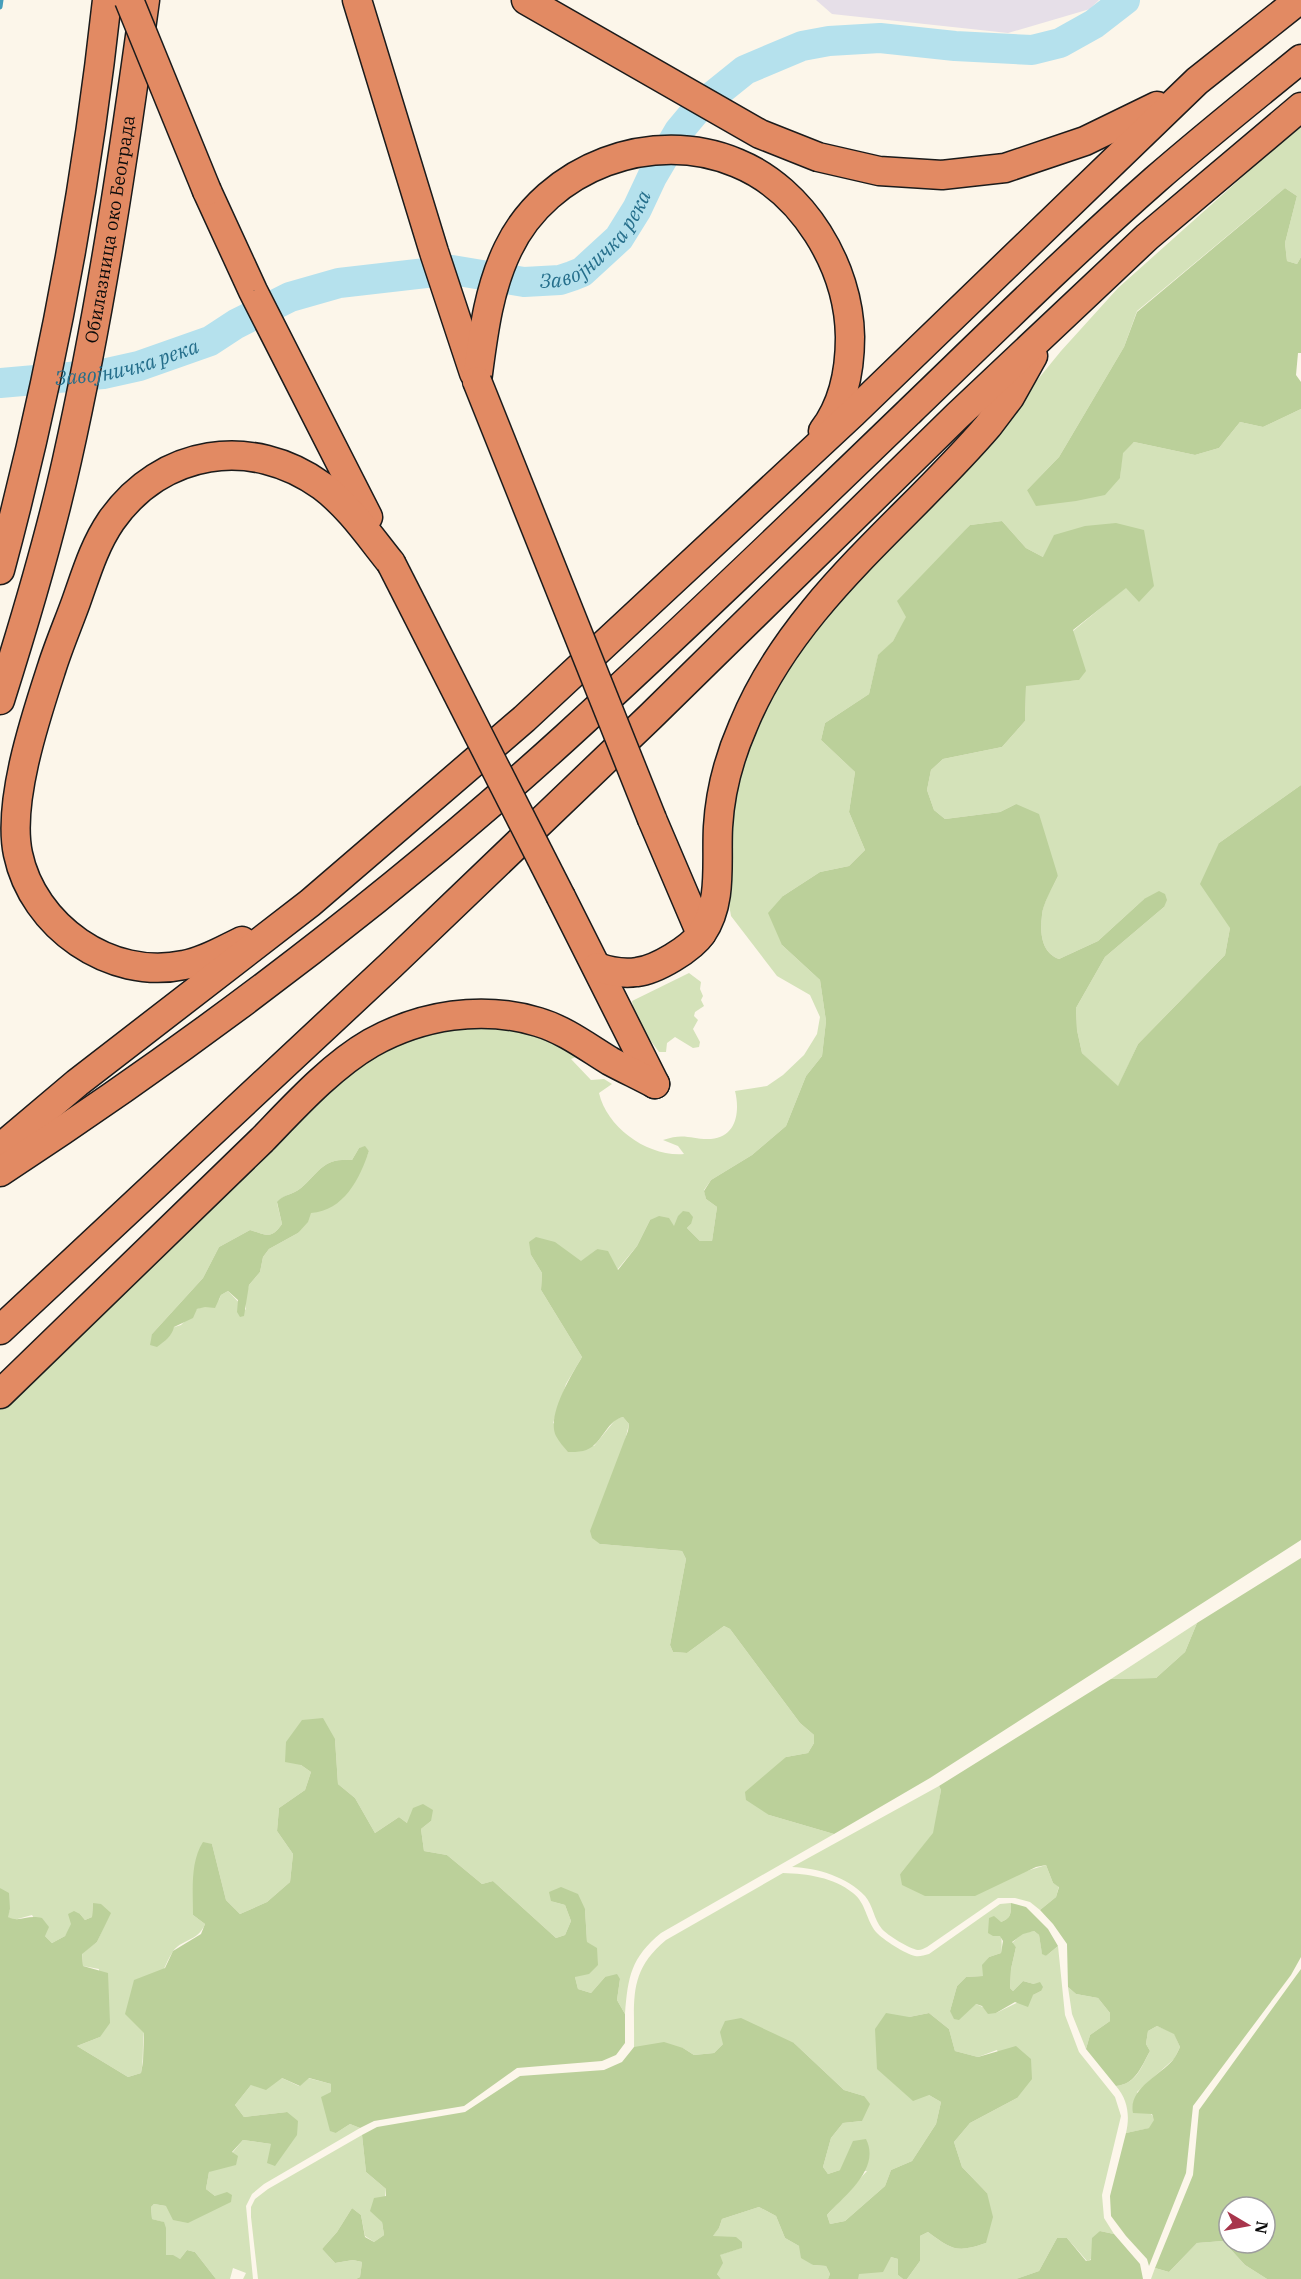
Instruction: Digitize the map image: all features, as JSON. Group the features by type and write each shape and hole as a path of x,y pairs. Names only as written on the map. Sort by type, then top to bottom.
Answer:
{"highway":[{"name":"Обилазница око Београда","path":"0,570 27,467 55,338 87,159 107,0"},
{"path":"0,1394 262,1140 298,1102 369,1044 397,1031 438,1017 472,1014 504,1015 538,1022 565,1033 612,1062 655,1083 236,253 169,101 129,0"},
{"name":"Обилазница око Београда","path":"0,700 44,550 67,460 91,342 119,183 145,0"},
{"path":"357,0 430,241 477,381 652,819 701,934"},
{"path":"526,0 734,120 788,147 849,165 911,174 974,173 1005,168 1085,141 1152,109 1197,81"},
{"path":"0,1148 77,1083 310,903 524,719 853,413 1197,81 1299,0"},
{"path":"0,1172 69,1127 239,1007 450,839 670,640 1154,180 1301,59"},
{"path":"0,1330 399,957 651,716 903,468 1165,221 1301,108"},
{"path":"477,381 487,313 498,270 508,247 522,225 551,193 583,171 615,158 650,151 689,151 707,154 745,166 776,187 815,230 835,266 846,304 850,348 842,392 833,418 799,462"},
{"path":"597,967 610,972 640,972 684,950 701,934 709,920 716,897 718,827 727,774 748,713 768,675 784,649 833,587 988,426 1010,397 1048,331"},
{"path":"310,903 214,956 183,966 130,965 86,948 52,921 38,902 17,853 17,809 33,723 85,571 110,523 123,505 158,476 179,465 201,458 240,455 261,458 302,474 338,499 391,562"}],"shaded area":[{"path":"816,0 1099,0 1090,9 1008,33 832,14"}],"green space":[{"path":"1301,127 1301,257 1297,264 1287,261 1285,243 1297,196 1285,188 1137,311 1124,347 1059,457 1027,490 1120,478 1122,453 1134,442 1195,455 1219,448 1240,422 1263,427 1301,409 1301,785 1219,843 1230,928 1225,955 1138,1044 1118,1087 1082,1053 1077,1030 1076,1008 1105,957 1164,907 1144,899 1098,941 1059,959 1048,952 1045,947 1041,928 1044,905 1058,876 1016,804 1000,812 945,819 934,810 927,790 931,770 943,759 1002,747 1025,721 1026,685 1079,680 1073,631 1126,587 1154,586 1043,557 1026,548 1002,521 970,525 945,554 893,641 878,656 869,694 825,723 821,740 855,772 849,812 865,850 849,866 820,872 783,896 782,945 820,980 826,1021 822,1056 806,1076 786,1126 752,1155 711,1180 704,1190 706,1199 717,1207 712,1241 700,1241 687,1228 691,1224 674,1227 650,1220 637,1246 617,1270 597,1249 581,1262 531,1255 542,1273 541,1290 582,1357 566,1384 553,1423 594,1446 616,1419 623,1417 629,1424 600,1544 682,1551 686,1559 670,1645 673,1652 687,1653 724,1626 730,1629 800,1723 814,1735 814,1743 808,1753 786,1757 769,1815 834,1834 661,1933 643,1951 633,1969 625,2014 617,2000 620,1979 605,1977 591,1993 578,1989 575,1977 587,1942 585,1909 551,1901 565,1905 571,1921 565,1935 556,1938 493,1881 482,1884 447,1855 424,1851 421,1829 431,1821 407,1823 399,1817 375,1833 355,1798 338,1784 335,1739 301,1765 311,1772 305,1790 279,1808 277,1831 293,1854 290,1882 267,1902 240,1914 226,1900 212,1844 193,1888 193,1915 205,1924 198,1934 175,1948 168,1960 144,2032 141,2073 128,2077 77,2046 100,2037 99,1969 83,1966 82,1953 97,1942 110,1913 93,1903 92,1917 85,1920 80,1914 65,1936 52,1943 32,1915 14,1920 7,1917 10,1909 0,1888 0,1409 213,1202 365,1059 418,1033 483,1023 541,1035 576,1057 571,1059 591,1080 604,1079 612,1084 599,1093 603,1106 611,1118 631,1138 657,1151 684,1154 678,1146 663,1140 683,1136 711,1139 726,1133 735,1122 737,1107 735,1091 767,1086 783,1075 804,1055 817,1034 820,1017 810,995 777,976 731,916 726,887 731,787 774,681 869,567 946,494 1018,410 1034,384 1061,351 1118,288","holes":["365,1147 369,1151 367,1156 311,1212 298,1233 269,1249 263,1257 260,1272 249,1285 245,1299 246,1310 228,1291 221,1295 219,1300 197,1309 181,1325 152,1334 203,1278 219,1247 250,1230 268,1235 275,1232 282,1224 277,1203 279,1200 301,1188 322,1167 334,1161 352,1160 359,1148"]},
{"path":"1285,188 1297,196 1285,243 1287,261 1297,264 1301,257 1301,353 1298,353 1296,375 1301,382 1301,409 1263,427 1240,422 1219,448 1195,455 1134,442 1123,453 1120,478 1105,495 1036,506 1027,490 1059,457 1124,347 1137,312"},
{"path":"1002,521 1026,548 1043,557 1054,535 1085,526 1116,523 1144,530 1154,586 1139,602 1126,588 1073,630 1086,671 1079,680 1026,686 1025,721 1002,747 943,759 931,770 927,790 934,810 945,819 1000,812 1016,804 1039,814 1058,876 1043,910 1042,935 1048,952 1059,959 1098,941 1144,899 1159,891 1165,894 1167,900 1164,907 1105,957 1076,1008 1077,1030 1082,1053 1118,1086 1138,1044 1225,955 1230,928 1200,884 1219,843 1301,785 1301,1540 930,1778 834,1834 769,1815 746,1800 745,1792 786,1757 808,1753 814,1743 814,1735 800,1723 730,1629 724,1626 687,1653 673,1652 670,1645 686,1559 682,1551 600,1544 592,1538 590,1531 629,1424 623,1417 617,1419 595,1445 581,1451 568,1452 556,1436 554,1418 557,1407 582,1357 541,1290 542,1273 531,1255 529,1242 536,1237 555,1242 581,1261 597,1249 608,1251 618,1270 637,1246 650,1220 659,1216 669,1218 674,1226 683,1211 689,1212 693,1217 687,1228 700,1241 712,1241 717,1207 706,1199 704,1191 711,1180 752,1155 786,1126 806,1076 822,1056 826,1021 820,980 782,945 768,913 783,896 820,872 849,866 865,850 849,812 855,772 821,740 825,723 869,694 878,655 893,641 906,617 897,601 970,525"},
{"path":"689,973 701,982 700,989 703,996 701,1000 704,1006 695,1012 694,1016 698,1020 693,1029 700,1042 699,1047 693,1048 675,1037 667,1043 666,1052 659,1052 636,1021 632,1001"},
{"path":"365,1146 369,1151 361,1172 341,1200 323,1211 311,1213 308,1222 298,1233 269,1249 263,1257 260,1272 249,1285 244,1316 240,1317 237,1312 238,1300 228,1291 221,1295 215,1308 197,1309 193,1318 174,1327 170,1336 160,1345 157,1347 150,1345 152,1334 203,1278 219,1247 250,1230 268,1235 275,1232 282,1224 277,1202 279,1199 298,1190 322,1167 334,1161 352,1160 359,1148"},
{"path":"1301,1558 1301,1957 1291,1975 1193,2106 1186,2173 1149,2266 1147,2259 1111,2216 1110,2196 1126,2133 1149,2128 1154,2120 1152,2114 1133,2113 1135,2097 1175,2057 1180,2047 1174,2034 1157,2026 1148,2031 1146,2044 1150,2051 1141,2069 1123,2085 1116,2086 1086,2049 1090,2035 1110,2021 1110,2013 1098,1998 1076,1994 1068,1987 1067,1944 1040,1910 1056,1897 1059,1887 1053,1883 1046,1865 1036,1867 975,1896 925,1896 902,1885 900,1874 933,1833 941,1790 939,1786 1111,1679 1156,1678 1185,1652 1197,1623"},
{"path":"1197,1623 1185,1652 1156,1678 1111,1679"},
{"path":"323,1718 335,1739 338,1784 355,1798 375,1833 399,1817 407,1823 413,1808 423,1804 433,1810 431,1821 421,1829 424,1851 447,1855 482,1884 493,1881 556,1938 565,1935 571,1921 565,1905 551,1901 549,1892 561,1887 578,1894 585,1909 587,1942 597,1948 598,1965 589,1974 575,1977 578,1989 591,1993 605,1977 617,1974 620,1979 617,2000 625,2014 625,2043 616,2055 602,2061 517,2068 464,2106 374,2121 360,2128 350,2124 336,2133 330,2131 321,2097 331,2092 331,2084 309,2078 300,2086 282,2078 266,2090 251,2085 235,2105 244,2117 287,2112 298,2121 297,2135 275,2166 267,2163 271,2144 243,2140 232,2152 238,2156 236,2165 209,2172 206,2189 215,2196 227,2192 232,2195 231,2202 188,2223 173,2220 166,2206 154,2204 151,2207 152,2219 164,2222 166,2228 166,2255 173,2255 180,2259 187,2250 195,2252 216,2279 0,2279 0,1888 9,1893 8,1917 12,1919 42,1918 49,1927 45,1936 52,1943 65,1936 71,1924 68,1914 74,1911 85,1920 92,1917 93,1903 101,1904 111,1913 97,1942 82,1954 83,1966 108,1973 110,2023 100,2037 77,2046 128,2077 141,2073 144,2033 125,2014 134,1980 165,1968 173,1951 201,1934 205,1924 193,1915 193,1877 196,1858 203,1842 212,1844 226,1900 240,1914 267,1902 290,1882 293,1854 277,1831 279,1808 305,1790 311,1772 301,1765 285,1762 286,1742 302,1720"},
{"path":"939,1786 941,1790 934,1833 900,1874 926,1896 949,1895 1046,1865 1053,1883 1059,1886 1056,1897 1040,1910 1030,1902 1015,1898 998,1898 927,1947 918,1950 885,1932 879,1925 868,1900 858,1889 822,1872 792,1867"},
{"path":"783,1873 820,1877 837,1883 857,1897 879,1935 901,1950 917,1956 929,1954 1000,1904 1011,1903 1010,1915 1001,1922 1001,1953 989,1957 983,1965 984,1976 966,1977 957,1986 950,2011 976,2004 996,2013 1041,1991 1034,1984 1023,1981 1013,1991 1010,1988 1016,1947 1012,1943 1023,1933 1034,1931 1039,1935 1042,1953 1046,1956 1058,1946 1065,2015 1079,2052 1115,2097 1121,2116 1102,2195 1104,2218 1114,2234 1100,2231 1092,2259 1087,2261 1067,2238 1057,2238 1039,2271 1016,2279 907,2279 920,2261 920,2236 928,2232 943,2243 955,2248 968,2248 986,2243 987,2193 962,2167 954,2142 970,2123 1017,2098 997,2050 978,2057 955,2051 949,2029 929,2013 909,2017 929,2095 941,2102 936,2124 912,2161 891,2170 885,2186 845,2221 830,2224 827,2215 867,2171 840,2170 828,2174 823,2167 831,2138 843,2123 862,2121 864,2096 844,2090 794,2043 723,2044 714,2053 694,2055 683,2048 634,2047 636,1988 639,1976 653,1952 666,1940"},
{"path":"1011,1903 1026,1907 1048,1929 1058,1946 1046,1956 1042,1954 1039,1935 1034,1931 1023,1934 1012,1942 1016,1947 1010,1988 1013,1991 1023,1981 1034,1984 1040,1982 1043,1987 1041,1991 1033,1995 1028,2007 1015,2002 996,2013 988,2014 982,2006 976,2004 959,2020 954,2019 950,2011 957,1986 966,1977 983,1976 982,1965 989,1957 1001,1953 1003,1941 1000,1936 988,1933 989,1918 994,1916 1001,1922 1007,1919"},
{"path":"1301,1969 1301,2279 1267,2279 1245,2265 1236,2255 1277,2255 1277,2195 1217,2195 1217,2241 1197,2243 1169,2272 1155,2268 1193,2175 1199,2110"},
{"path":"1068,1987 1076,1994 1098,1998 1110,2013 1110,2021 1090,2035 1086,2049 1072,2014"},
{"path":"886,2013 909,2017 929,2013 949,2029 955,2051 978,2057 1016,2046 1031,2059 1032,2079 1017,2098 970,2123 954,2142 962,2167 987,2193 993,2217 986,2243 968,2248 955,2248 943,2243 928,2232 920,2236 920,2261 907,2279 898,2275 898,2259 891,2257 883,2272 859,2274 858,2279 828,2279 830,2274 826,2266 813,2265 801,2258 799,2246 785,2238 776,2216 759,2207 722,2219 713,2236 736,2237 742,2242 742,2248 720,2255 723,2263 717,2274 721,2279 356,2279 360,2277 362,2262 353,2260 335,2263 322,2249 337,2232 352,2208 361,2215 365,2237 374,2242 384,2235 382,2222 370,2211 374,2198 386,2196 386,2189 366,2172 362,2135 377,2127 465,2112 520,2076 604,2070 622,2062 634,2047 664,2042 683,2048 694,2055 714,2053 723,2044 720,2032 725,2021 741,2018 794,2043 844,2090 864,2096 870,2104 862,2121 843,2123 831,2138 823,2167 828,2174 840,2170 853,2141 866,2139 869,2161 865,2171 859,2181 827,2215 830,2224 845,2221 885,2186 891,2170 912,2161 936,2124 941,2102 929,2095 913,2101 877,2069 875,2029"},
{"path":"1157,2026 1174,2033 1180,2047 1174,2059 1137,2092 1155,2120 1150,2128 1126,2133 1127,2108 1116,2086 1133,2079 1141,2069 1150,2051 1146,2044 1148,2031"},
{"path":"282,2078 299,2086 308,2078 331,2084 336,2133 350,2124 360,2128 264,2184 252,2194 246,2206 253,2279 243,2279 246,2273 233,2268 230,2279 216,2279 195,2252 187,2250 180,2259 166,2255 163,2222 152,2219 151,2207 154,2204 166,2206 215,2196 206,2189 209,2172 232,2153 243,2140 271,2144 287,2112 244,2117 235,2105 251,2085"},
{"path":"362,2135 366,2172 386,2189 382,2222 384,2235 374,2242 365,2236 361,2215 352,2208 337,2232 322,2249 335,2263 353,2260 362,2262 360,2277 356,2279 258,2279 251,2217 251,2207 255,2199 268,2189"},
{"path":"759,2207 776,2216 785,2238 799,2246 813,2265 826,2266 830,2274 828,2279 721,2279 717,2274 719,2255 741,2248 712,2237 722,2219"},
{"path":"1100,2231 1114,2234 1140,2264 1143,2279 1016,2279 1039,2271 1057,2238 1067,2238 1086,2261 1091,2260 1092,2238"},
{"path":"1217,2241 1217,2255 1236,2255 1245,2265 1267,2279 1151,2279 1155,2268 1169,2272 1197,2243"},
{"path":"891,2257 898,2259 898,2275 903,2279 858,2279 858,2274"}],"waterway":[{"path":"0,7 1,0"},
{"name":"Завојничка река","path":"0,383 103,374 139,366 210,341 236,324 290,297 339,283 452,270 524,282 560,280 572,276 582,272 619,238 679,131 699,107 745,70 802,46 829,41 880,38 955,46 1032,50 1060,43 1094,24 1125,0"}]}
